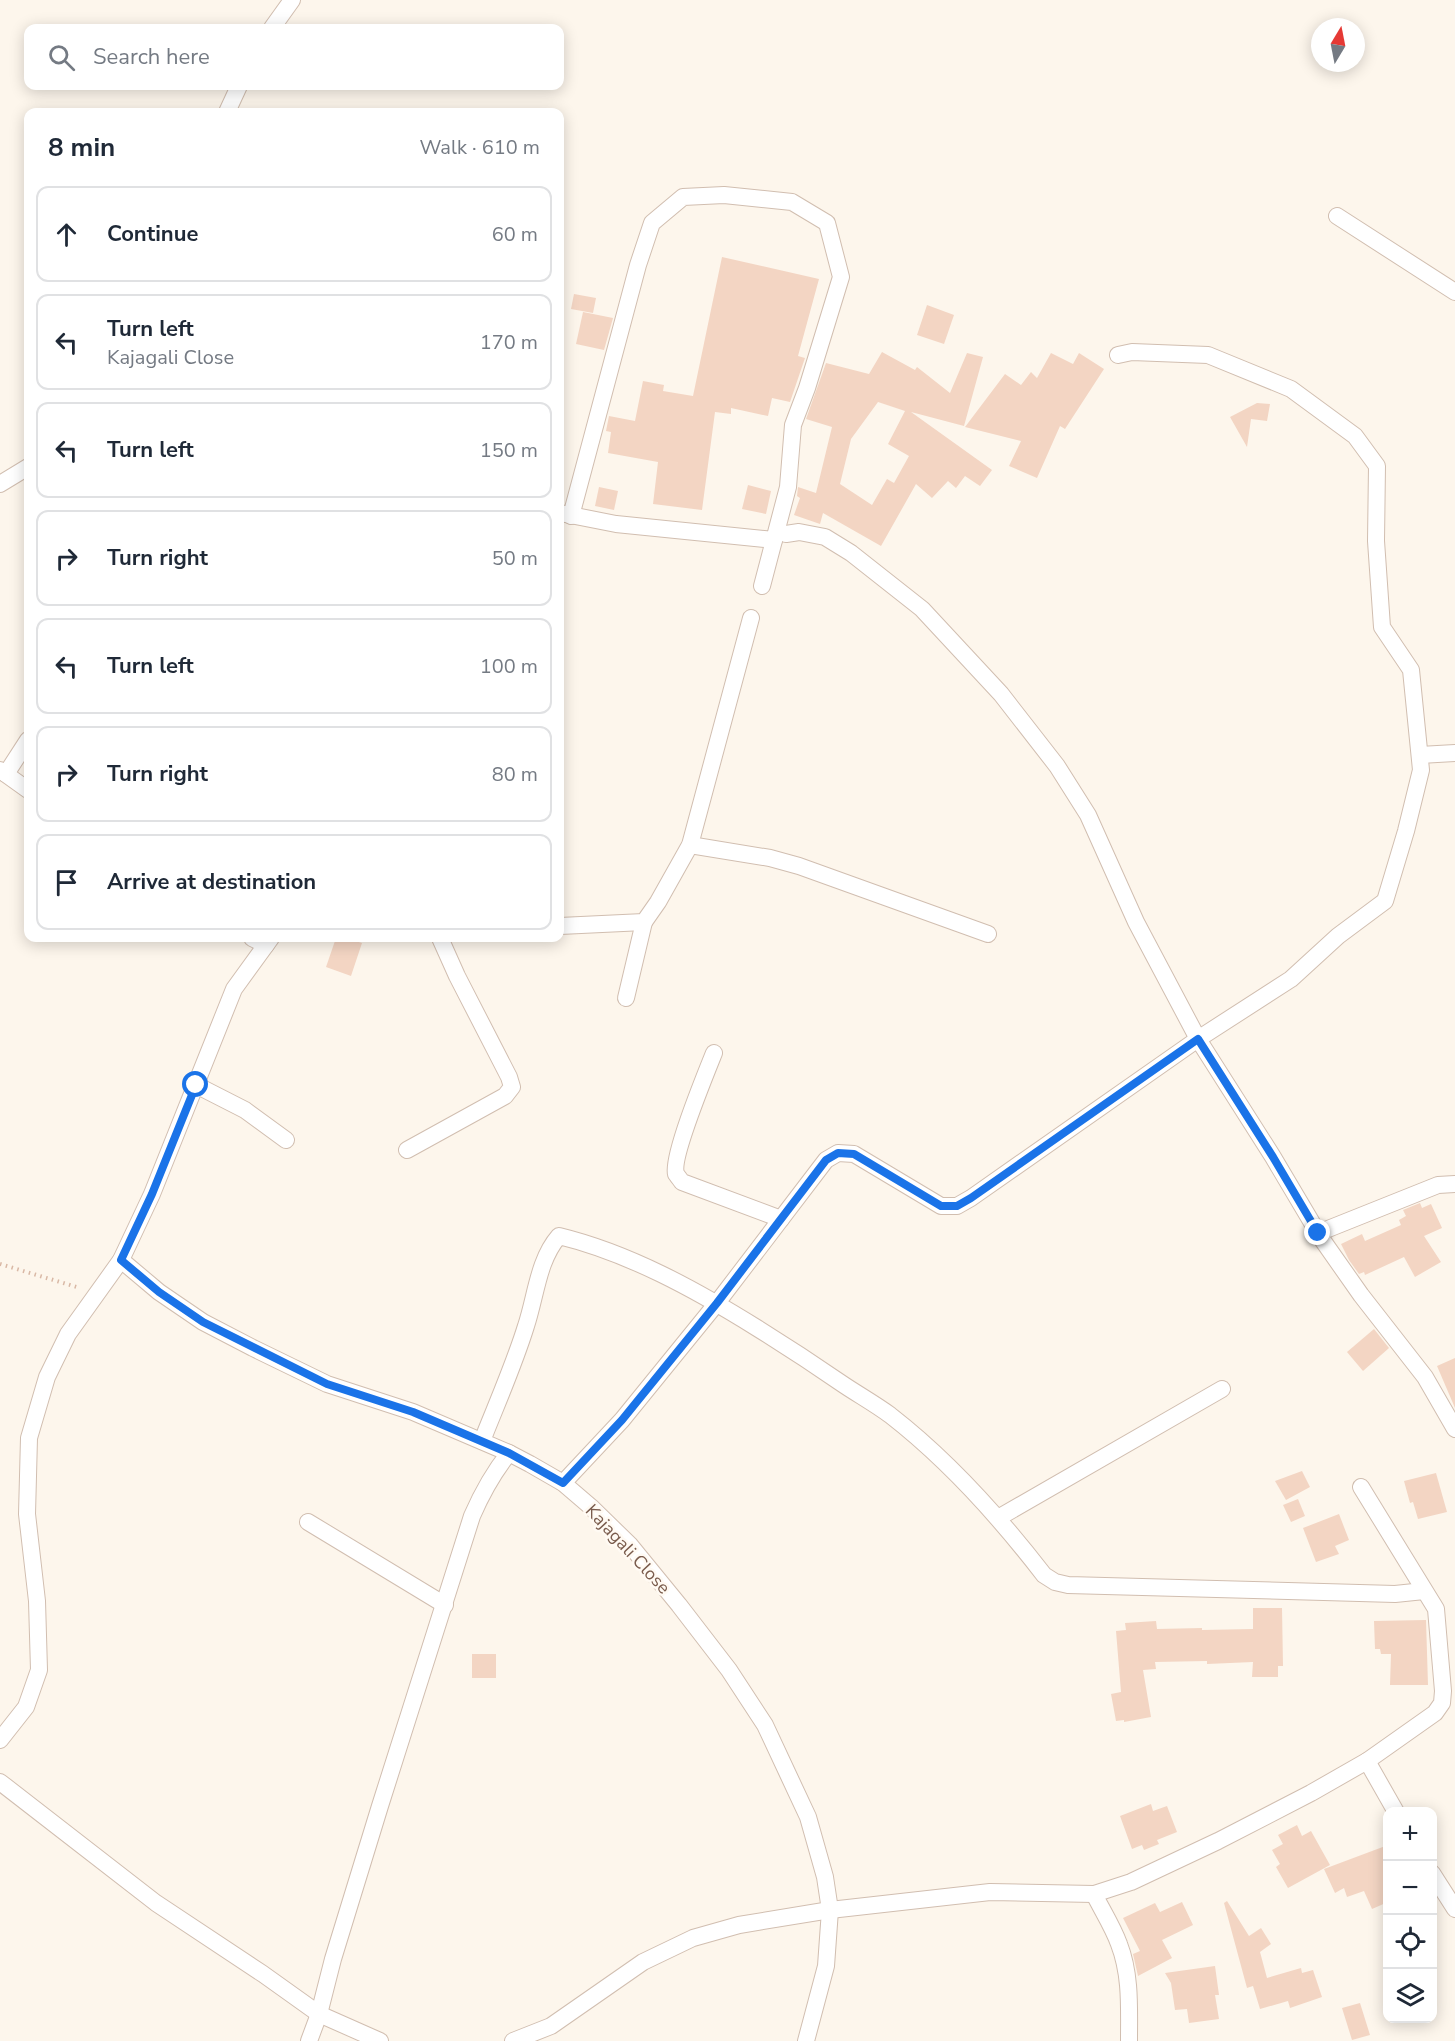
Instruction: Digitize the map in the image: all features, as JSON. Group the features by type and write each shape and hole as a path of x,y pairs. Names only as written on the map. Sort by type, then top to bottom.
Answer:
{"street":[{"path":"275,24 292,0"},
{"path":"229,108 238,90"},
{"path":"762,585 780,537 788,487 793,425 807,388 841,277 827,223 792,202 724,195 683,197 652,223 565,514 616,524 780,537 799,532 825,537 889,581 922,609 1014,710 1057,766 1088,815 1136,922 1198,1039 1318,1233 1361,1295 1425,1377 1455,1429"},
{"path":"1338,216 1455,292"},
{"path":"563,1483 622,1420 717,1303 826,1160 838,1153 854,1154 941,1206 957,1206 1198,1039 1291,979 1338,936 1385,901 1421,770 1411,670 1383,627 1376,541 1377,466 1355,436 1291,389 1208,355 1132,352 1118,355"},
{"path":"0,484 24,469"},
{"path":"626,998 644,922 658,902 690,844 751,618"},
{"path":"24,745 3,772 24,787"},
{"path":"1420,756 1455,753"},
{"path":"690,844 770,858 799,866 988,934"},
{"path":"564,926 644,922"},
{"path":"0,1740 26,1707 39,1670 37,1602 27,1514 29,1438 47,1377 68,1334 121,1260 152,1194 234,989 262,942"},
{"path":"407,1150 505,1096 512,1087 442,942"},
{"path":"714,1053 690,1114 676,1164 676,1175 682,1182 782,1219"},
{"path":"196,1085 246,1110 286,1140"},
{"path":"1318,1233 1438,1185 1455,1184"},
{"path":"482,1441 512,1367 545,1258 550,1246 559,1236 639,1264 717,1303 890,1415 998,1518 1044,1575 1055,1582 1068,1585 1395,1594 1424,1591"},
{"name":"Kajagali Close","path":"121,1260 159,1292 203,1322 253,1348 327,1384 413,1412 482,1441 563,1483 591,1507 637,1554 722,1661 765,1725 808,1817 825,1877 830,1910 826,1966 806,2041"},
{"path":"998,1518 1222,1389"},
{"path":"309,2041 472,1516 483,1491 509,1453"},
{"path":"513,2041 551,2026 644,1962 693,1938 739,1925 830,1910 990,1892 1094,1894 1131,1882 1218,1841 1367,1761 1448,1702 1443,1691 1436,1609 1361,1486"},
{"path":"308,1522 444,1605"},
{"path":"1367,1761 1393,1807"},
{"path":"0,1782 156,1903 319,2014 380,2041"},
{"path":"1437,1881 1455,1909"},
{"path":"1094,1894 1119,1944 1126,1970 1129,1994 1129,2041"}],"path":[{"path":"0,1264 97,1294"}],"building":[{"path":"722,257 819,279 798,356 805,358 790,402 772,398 768,416 731,408 731,414 715,412 702,510 653,504 658,462 608,453 611,432 606,431 609,416 635,421 643,381 664,385 663,391 693,396"},
{"path":"574,294 596,298 593,313 571,309"},
{"path":"927,305 954,315 944,344 917,335"},
{"path":"583,312 613,318 604,350 576,344"},
{"path":"882,352 915,370 917,367 950,393 967,353 983,357 964,426 911,412 992,470 980,486 965,476 956,488 948,481 932,498 916,484 881,546 823,513 820,524 794,515 800,498 797,496 798,487 816,493 832,427 806,419 826,363 869,374","holes":["878,402 905,411 888,444 909,456 894,483 887,479 872,505 840,484 851,439"]},
{"path":"1051,353 1073,364 1079,353 1104,369 1065,429 1060,426 1037,478 1009,466 1021,441 965,427 1005,374 1021,385 1031,372 1037,378"},
{"path":"1257,403 1270,404 1267,421 1251,419 1247,447 1230,417"},
{"path":"748,485 771,491 766,514 742,509"},
{"path":"599,487 618,491 614,510 595,506"},
{"path":"335,942 362,943 351,976 326,967"},
{"path":"1420,1203 1422,1208 1431,1204 1442,1228 1424,1236 1441,1262 1415,1277 1404,1257 1365,1275 1364,1272 1359,1274 1341,1244 1362,1234 1365,1241 1401,1225 1399,1220 1406,1216 1403,1210"},
{"path":"1374,1329 1389,1348 1363,1371 1347,1352"},
{"path":"1455,1358 1455,1408 1437,1366"},
{"path":"1302,1471 1310,1487 1286,1500 1275,1481"},
{"path":"1436,1473 1447,1512 1418,1519 1413,1502 1410,1503 1404,1481"},
{"path":"1298,1499 1305,1516 1291,1522 1283,1505"},
{"path":"1339,1514 1349,1540 1335,1546 1339,1554 1316,1562 1303,1528"},
{"path":"1253,1608 1282,1608 1283,1666 1278,1666 1278,1677 1252,1677 1253,1662 1207,1664 1207,1661 1155,1662 1156,1669 1143,1670 1151,1717 1124,1722 1124,1720 1116,1721 1111,1694 1121,1692 1116,1631 1126,1630 1125,1623 1156,1621 1157,1629 1253,1629"},
{"path":"1426,1620 1428,1685 1390,1685 1391,1654 1381,1654 1380,1649 1375,1649 1374,1621"},
{"path":"472,1654 496,1654 496,1678 472,1678"},
{"path":"1151,1804 1153,1811 1167,1806 1177,1832 1157,1840 1159,1844 1144,1850 1142,1845 1132,1849 1120,1816"},
{"path":"1297,1825 1302,1836 1311,1831 1330,1865 1288,1888 1276,1867 1280,1864 1272,1850 1283,1844 1278,1835"},
{"path":"1383,1847 1383,1904 1372,1909 1364,1891 1347,1897 1344,1888 1335,1893 1324,1869"},
{"path":"1227,1901 1249,1936 1261,1928 1271,1944 1260,1952 1267,1978 1301,1968 1302,1973 1313,1970 1322,1997 1290,2008 1288,2001 1260,2009 1253,1986 1247,1988 1224,1903"},
{"path":"1182,1902 1193,1925 1162,1940 1172,1958 1138,1976 1133,1954 1140,1951 1123,1918 1155,1903 1160,1912"},
{"path":"1215,1966 1219,1995 1215,1995 1219,2019 1189,2023 1187,2009 1175,2010 1171,1983 1165,1973"},
{"path":"1360,2003 1370,2035 1352,2040 1342,2008"}],"route":[{"path":"196,1085 152,1194 121,1260 159,1292 203,1322 327,1384 413,1412 509,1453 563,1483 622,1420 717,1303 826,1160 838,1153 854,1154 941,1206 957,1206 1198,1039 1318,1233"}]}
